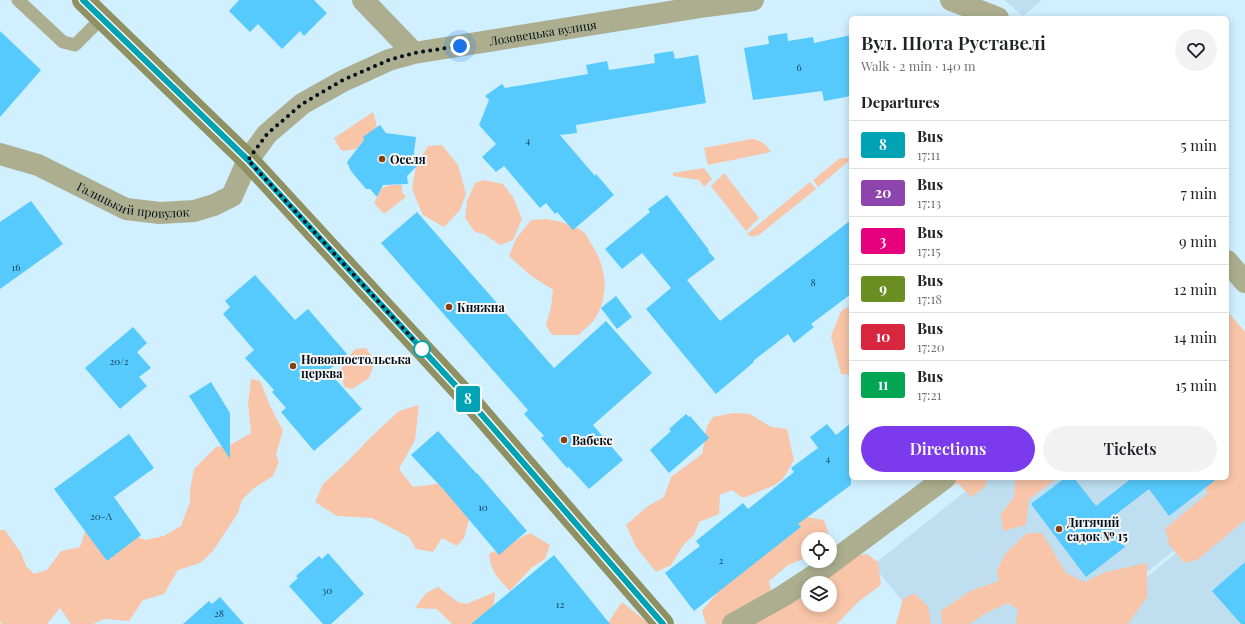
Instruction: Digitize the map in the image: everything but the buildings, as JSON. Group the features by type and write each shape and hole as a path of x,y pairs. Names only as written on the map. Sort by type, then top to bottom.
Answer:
{"main road":[{"path":"83,0 248,160 468,399 663,624"}],"street":[{"path":"363,0 414,53"},
{"name":"Лозовецька вулиця","path":"248,160 267,134 302,104 343,80 389,60 414,53 753,0"},
{"path":"951,0 993,16"},
{"name":"Галицький провулок","path":"0,154 38,165 126,209 160,213 194,211 214,205 232,196 248,160"},
{"path":"733,624 783,596 812,577 943,480"}],"lane":[{"path":"18,0 64,42 75,45 102,18"}],"shaded area":[{"path":"1004,0 1042,0 1023,16"},
{"path":"373,112 377,127 364,137 364,140 356,149 343,151 340,149 334,138"},
{"path":"752,139 763,143 771,152 708,165 704,148"},
{"path":"442,145 458,165 466,194 460,210 444,227 423,215 412,189 416,166 428,146"},
{"path":"840,158 849,159 849,161 818,187 813,180"},
{"path":"704,168 712,179 704,187 699,180 673,176 673,173"},
{"path":"724,173 759,218 746,231 711,186"},
{"path":"484,180 503,184 513,197 522,219 513,240 500,245 484,234 475,232 465,218 467,201 475,183"},
{"path":"810,182 816,189 759,235 751,237 747,234"},
{"path":"390,185 402,185 402,192 406,197 384,214 374,203 382,188"},
{"path":"546,219 569,224 582,231 586,235 600,260 603,270 604,289 600,308 594,320 579,335 552,335 546,325 551,307 553,290 530,275 509,256 516,239 531,220"},
{"path":"849,306 849,375 841,374 831,336 841,311"},
{"path":"1229,313 1245,332 1245,520 1197,560 1184,563 1169,544 1165,529 1208,493 1201,480 1229,480"},
{"path":"366,348 375,361 369,378 352,389 344,387 341,369 355,349"},
{"path":"251,379 260,381 273,412 283,430 276,455 279,462 273,476 253,489 242,500 238,513 213,551 200,563 178,570 164,594 143,600 129,621 104,619 93,624 71,624 60,608 47,624 2,624 0,621 0,530 5,530 21,553 26,566 34,574 47,570 61,551 80,547 85,532 96,516 125,532 145,540 164,536 181,526 190,502 190,490 194,469 216,447 232,444 251,433 248,403"},
{"path":"419,405 415,440 399,469 413,487 453,480 463,493 469,520 464,538 457,546 442,538 433,552 416,549 409,537 372,518 337,516 315,502 323,484 370,438 399,411"},
{"path":"733,413 750,414 771,427 787,429 794,460 783,479 775,485 743,498 732,490 720,495 719,514 699,522 694,535 684,544 671,565 656,572 636,547 626,525 648,506 664,497 671,477 702,454 707,426 713,417"},
{"path":"932,480 987,480 985,487 971,497 959,484 931,485"},
{"name":"Дитячий садок № 15","path":"979,480 1229,480 1245,493 1083,624 921,624 873,565"},
{"path":"1014,480 1054,480 1029,499 1026,525 1003,531 1001,514 1014,497 1015,481"},
{"path":"1245,495 1245,624 1091,624"},
{"path":"806,517 824,520 828,532 801,532 801,560 788,565 769,581 772,593 801,577 801,612 837,612 837,576 802,576 816,568 837,568 837,558 867,554 878,562 881,585 858,602 837,624 706,624 702,611 737,568"},
{"path":"530,533 550,545 545,559 531,568 510,591 493,570 489,554"},
{"path":"1027,533 1042,533 1066,573 1084,582 1106,572 1147,563 1147,597 1128,624 1016,624 1018,609 1008,603 984,614 970,624 942,624 941,611 970,591 999,581 997,570 1006,553"},
{"path":"438,587 458,602 466,604 495,592 492,624 452,624 437,609 415,608 426,593"},
{"path":"914,593 928,606 932,624 896,624 903,599"},
{"path":"622,602 647,622 648,624 607,624"}],"bus line":[{"name":"8","path":"83,0 248,160 468,399 663,624"}],"place":[{"name":"Оселя","path":"382,159"},
{"name":"Княжна","path":"449,307"},
{"name":"Новоапостольська церква","path":"293,366"},
{"name":"Вабекс","path":"564,440"},
{"name":"Дитячий садок № 15","path":"1059,529"}],"route":[{"path":"422,349 248,160 267,134 302,104 343,80 389,60 414,53 460,46"}]}
